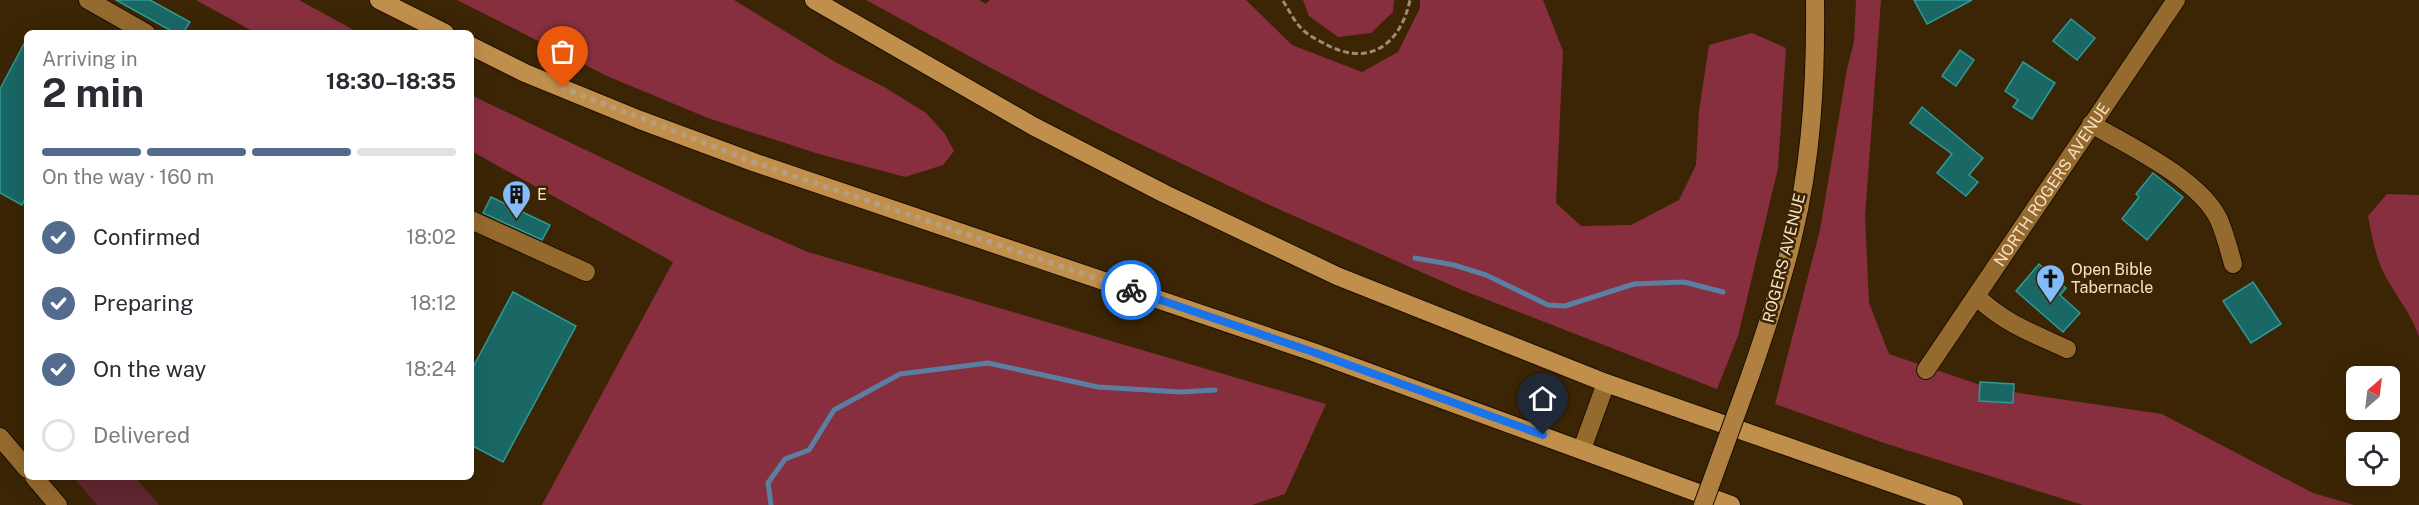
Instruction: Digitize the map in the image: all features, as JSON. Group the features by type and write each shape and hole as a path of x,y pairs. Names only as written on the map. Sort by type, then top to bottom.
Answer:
{"highway":[{"path":"379,0 439,30"},
{"path":"814,0 1005,110 1165,194 1337,276 1606,383 1954,505"},
{"path":"474,48 525,73 756,163 1313,352 1731,505"}],"main road":[{"name":"ROGERS AVENUE","path":"1703,505 1750,376 1793,235 1805,174 1813,104 1815,0"}],"street":[{"path":"88,0 141,30"},
{"name":"NORTH ROGERS AVENUE","path":"1926,370 2176,0"},
{"path":"2091,124 2181,178 2202,196 2218,218 2233,264"},
{"path":"474,221 586,272"},
{"path":"1976,296 1994,314 2067,349"},
{"path":"1582,450 1606,383"},
{"path":"0,437 24,465"},
{"path":"37,480 58,505"}],"path":[{"path":"1283,1 1302,30 1319,41 1351,53 1368,54 1392,39 1401,28 1410,0"}],"shaded area":[{"path":"196,0 299,0 354,30 251,30"},
{"path":"457,0 734,0 837,63 886,88 926,113 945,134 954,151 943,165 905,177 819,154 708,118 607,76"},
{"path":"866,0 979,0 986,4 990,0 1246,0 1292,45 1362,72 1398,52 1420,8 1420,0 1543,0 1563,51 1556,203 1581,226 1631,225 1679,200 1696,165 1699,111 1709,45 1752,33 1786,48 1778,168 1738,336 1717,389 1462,290 1265,203 1111,130"},
{"path":"1303,0 1394,0 1393,12 1371,33 1338,37 1309,16"},
{"path":"1856,0 1881,0 1865,216 1869,303 1889,354 1992,389 2162,414 2313,493 2354,505 2083,505 1887,444 1775,404 1820,230 1847,69 1854,42"},
{"path":"474,96 709,209 808,252 1326,404 1285,494 1252,505 542,505 673,262 474,153"},
{"path":"2387,194 2419,195 2419,337 2389,283 2372,239 2368,216"},
{"path":"76,480 138,480 159,505 97,505"}],"building":[{"path":"116,0 150,0 190,22 185,30 170,30"},
{"path":"1914,0 1972,0 1927,24"},
{"path":"2071,19 2095,38 2077,60 2053,41"},
{"path":"24,44 24,201 22,205 0,193 0,89"},
{"path":"1960,50 1974,60 1956,86 1942,76"},
{"path":"2023,62 2055,83 2032,119 2013,107 2018,100 2005,91"},
{"path":"1922,107 1983,158 1969,175 1978,182 1966,196 1937,173 1952,154 1910,123"},
{"path":"2153,173 2183,197 2147,240 2122,219 2139,197 2136,194"},
{"name":"E","path":"491,197 550,225 542,240 483,213"},
{"name":"Open Bible Tabernacle","path":"2039,264 2066,288 2060,295 2080,313 2063,332 2016,291"},
{"path":"2253,282 2281,324 2251,343 2223,301"},
{"path":"513,292 576,326 503,462 474,447 474,365"},
{"path":"1980,382 2014,384 2013,403 1979,401"}],"waterway":[{"path":"1415,258 1454,265 1486,275 1548,305 1565,306 1634,284 1684,282 1723,292"},
{"path":"771,505 768,483 785,459 809,450 834,410 900,374 988,363 1098,387 1181,392 1215,390"}],"way so far":[{"path":"563,88 640,120 756,163 1131,290"}],"place":[{"name":"E","path":"516,220"},
{"name":"Open Bible Tabernacle","path":"2050,304"}],"route":[{"path":"1131,290 1313,352 1543,435"}]}
